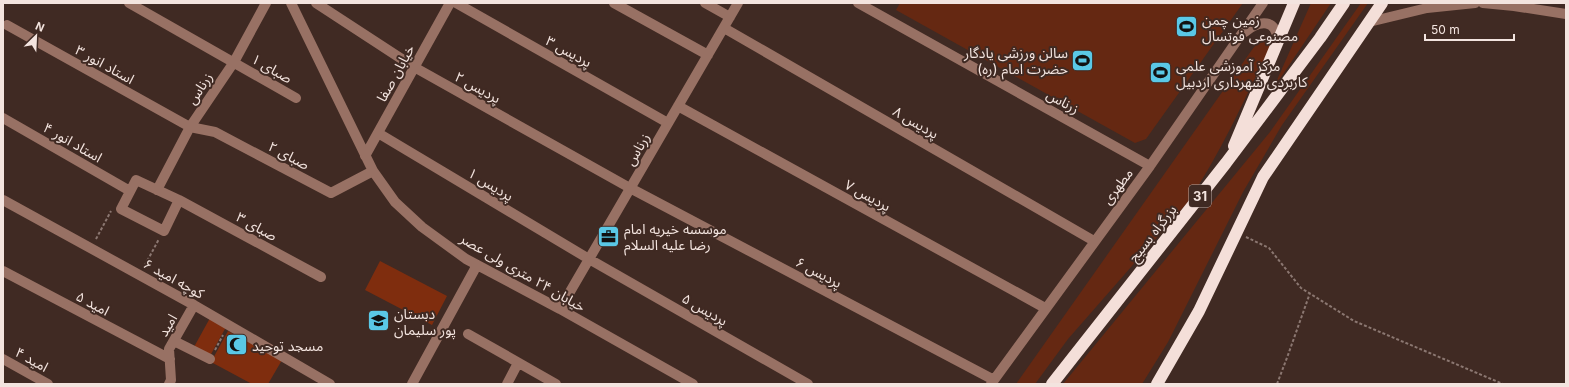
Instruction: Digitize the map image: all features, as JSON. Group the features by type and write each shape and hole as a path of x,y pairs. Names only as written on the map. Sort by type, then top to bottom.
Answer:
{"highway":[{"path":"1226,163 1294,3"},
{"name":"بزرگراه بسیج","path":"1052,384 1226,163 1320,38 1344,3"},
{"path":"1157,384 1199,311 1263,177 1382,3"}],"street":[{"name":"صبای ۱","path":"129,3 296,98"},
{"name":"زرناس","path":"156,190 190,127 234,62 266,3"},
{"name":"خیابان ۲۴ متری ولی عصر","path":"292,3 365,156 373,171 395,202 422,227 466,259 560,309 693,384"},
{"name":"پردیس ۲","path":"316,3 414,68 630,188"},
{"name":"خیابان صفا","path":"365,156 450,3"},
{"name":"پردیس ۳","path":"456,3 668,123"},
{"path":"614,3 708,55"},
{"path":"705,3 730,17"},
{"name":"زرناس","path":"560,309 738,3"},
{"name":"زرناس","path":"858,3 1150,166"},
{"name":"مطهری","path":"992,382 1150,166 1263,3"},
{"path":"1369,22 1427,8 1475,3"},
{"path":"1483,3 1566,14"},
{"path":"1239,37 1256,25 1262,23 1273,26 1276,30 1277,42"},
{"name":"استاد انور ۳","path":"7,25 190,127"},
{"name":"پردیس ۸","path":"724,28 1094,241"},
{"name":"پردیس ۷","path":"678,106 1045,308"},
{"name":"استاد انور ۴","path":"3,118 130,191"},
{"name":"صبای ۲","path":"190,127 215,132 331,193 373,171"},
{"name":"پردیس ۱","path":"378,133 589,259"},
{"path":"136,180 156,190 179,200 164,231 122,209 136,180"},
{"name":"پردیس ۶","path":"630,188 992,382"},
{"name":"کوچه امید ۶","path":"3,200 194,305 330,384"},
{"name":"صبای ۳","path":"179,200 321,278"},
{"name":"پردیس ۵","path":"589,259 808,384"},
{"path":"412,384 477,265"},
{"name":"امید ۵","path":"3,271 170,359"},
{"name":"امید","path":"173,383 169,349 194,305"},
{"path":"468,334 556,384"},
{"path":"174,341 210,359"},
{"name":"امید ۴","path":"3,359 48,384"},
{"path":"507,384 518,363"}],"path":[{"path":"92,248 113,207 122,209"},
{"path":"140,275 164,231"},
{"path":"1236,232 1269,248 1301,288 1354,320 1503,384"},
{"path":"1276,384 1310,293"},
{"path":"210,359 229,325"}],"shaded area":[{"name":"مرکز آموزشی علمی کاربردی شهرداری اردبیل","path":"900,3 1243,3 1146,139 1135,143 896,10"},
{"path":"1311,3 1331,3 1273,89"},
{"path":"1361,3 1368,3 1282,125 1243,192 1168,342 1142,384 1063,384 1270,132"},
{"path":"1271,37 1270,47 1231,127 1199,185 1187,203 1068,339 1035,384 1016,384 1249,54 1261,41"}],"building":[{"path":"380,261 447,296 432,325 365,290"},
{"path":"210,318 226,327 210,356 194,347"},
{"name":"مسجد توحید","path":"228,331 282,360 268,384 252,384 211,362"}],"place":[{"name":"زمین چمن مصنوعی فوتسال","path":"1187,27"},
{"name":"سالن ورزشی یادگار حضرت امام (ره)","path":"1083,60"},
{"name":"مرکز آموزشی علمی کاربردی شهرداری اردبیل","path":"1160,73"},
{"name":"موسسه خیریه امام رضا علیه السلام","path":"608,236"},
{"name":"دبستان پور سلیمان","path":"379,321"},
{"name":"مسجد توحید","path":"237,345"}]}
